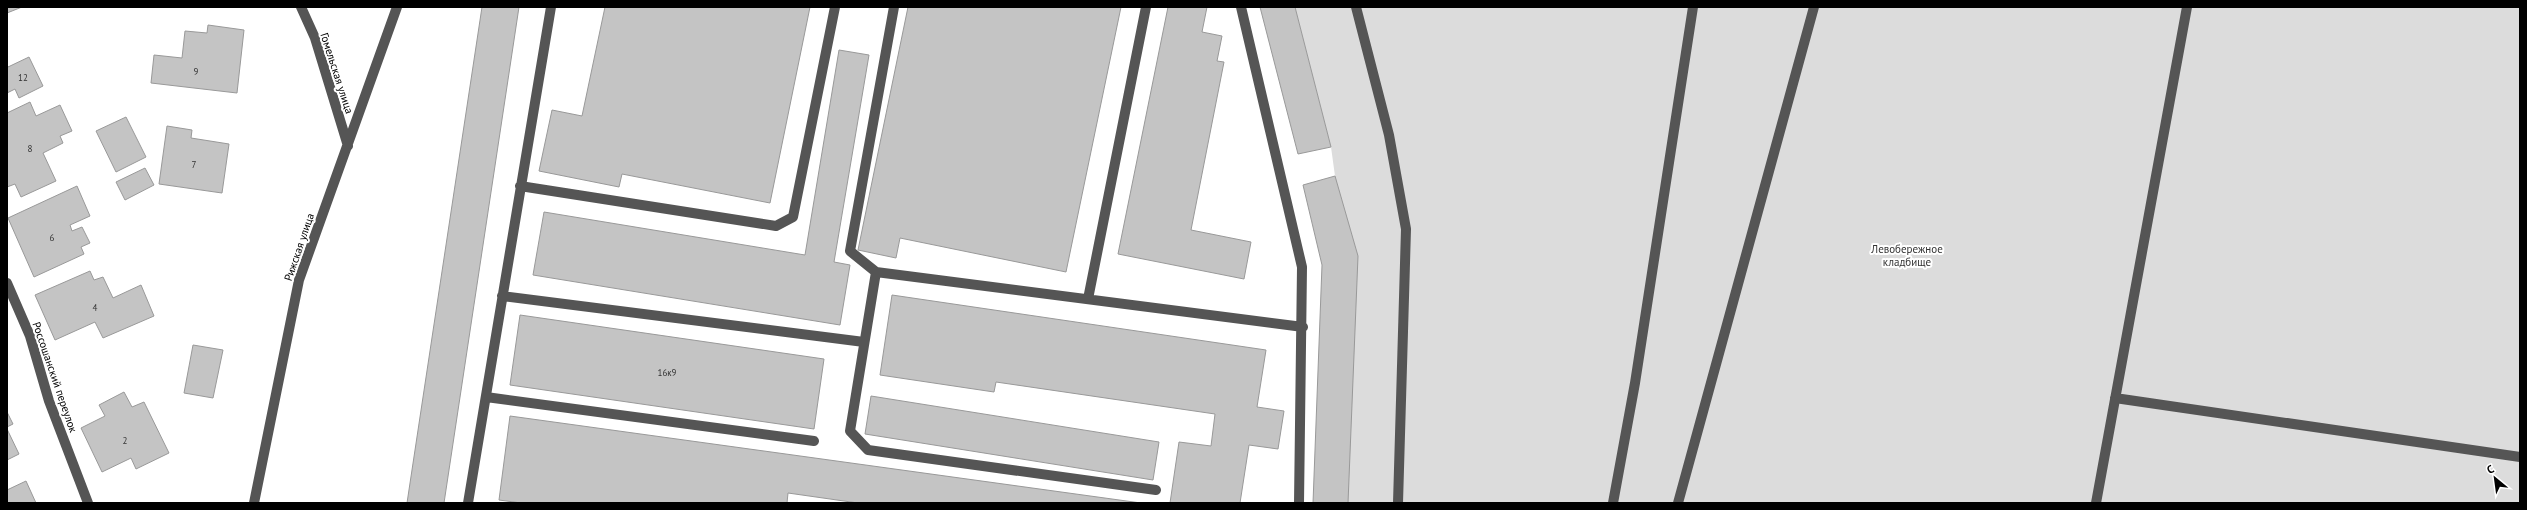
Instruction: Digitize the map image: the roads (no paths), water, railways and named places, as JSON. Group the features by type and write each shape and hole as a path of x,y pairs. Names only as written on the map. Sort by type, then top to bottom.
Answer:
{"street":[{"name":"Гомельская улица","path":"301,7 314,38 348,146"},
{"name":"Рижская улица","path":"254,503 299,280 397,7"},
{"path":"468,503 551,7"},
{"path":"520,186 776,226 793,217 835,7"},
{"path":"894,7 850,251 876,272 1302,327"},
{"path":"1088,299 1146,7"},
{"path":"1241,7 1302,266 1299,503"},
{"path":"1356,7 1389,135 1406,229 1398,503"},
{"path":"1613,503 1635,383 1693,7"},
{"path":"1678,503 1814,7"},
{"path":"2096,503 2187,7"},
{"path":"876,272 850,432 868,450 1156,490"},
{"name":"Россошанский переулок","path":"7,283 30,336 49,401 88,503"},
{"path":"502,296 864,342"},
{"path":"486,397 814,441"},
{"path":"2115,398 2520,458"}],"park label":[{"name":"Левобережное кладбище","path":"1907,255"}]}
